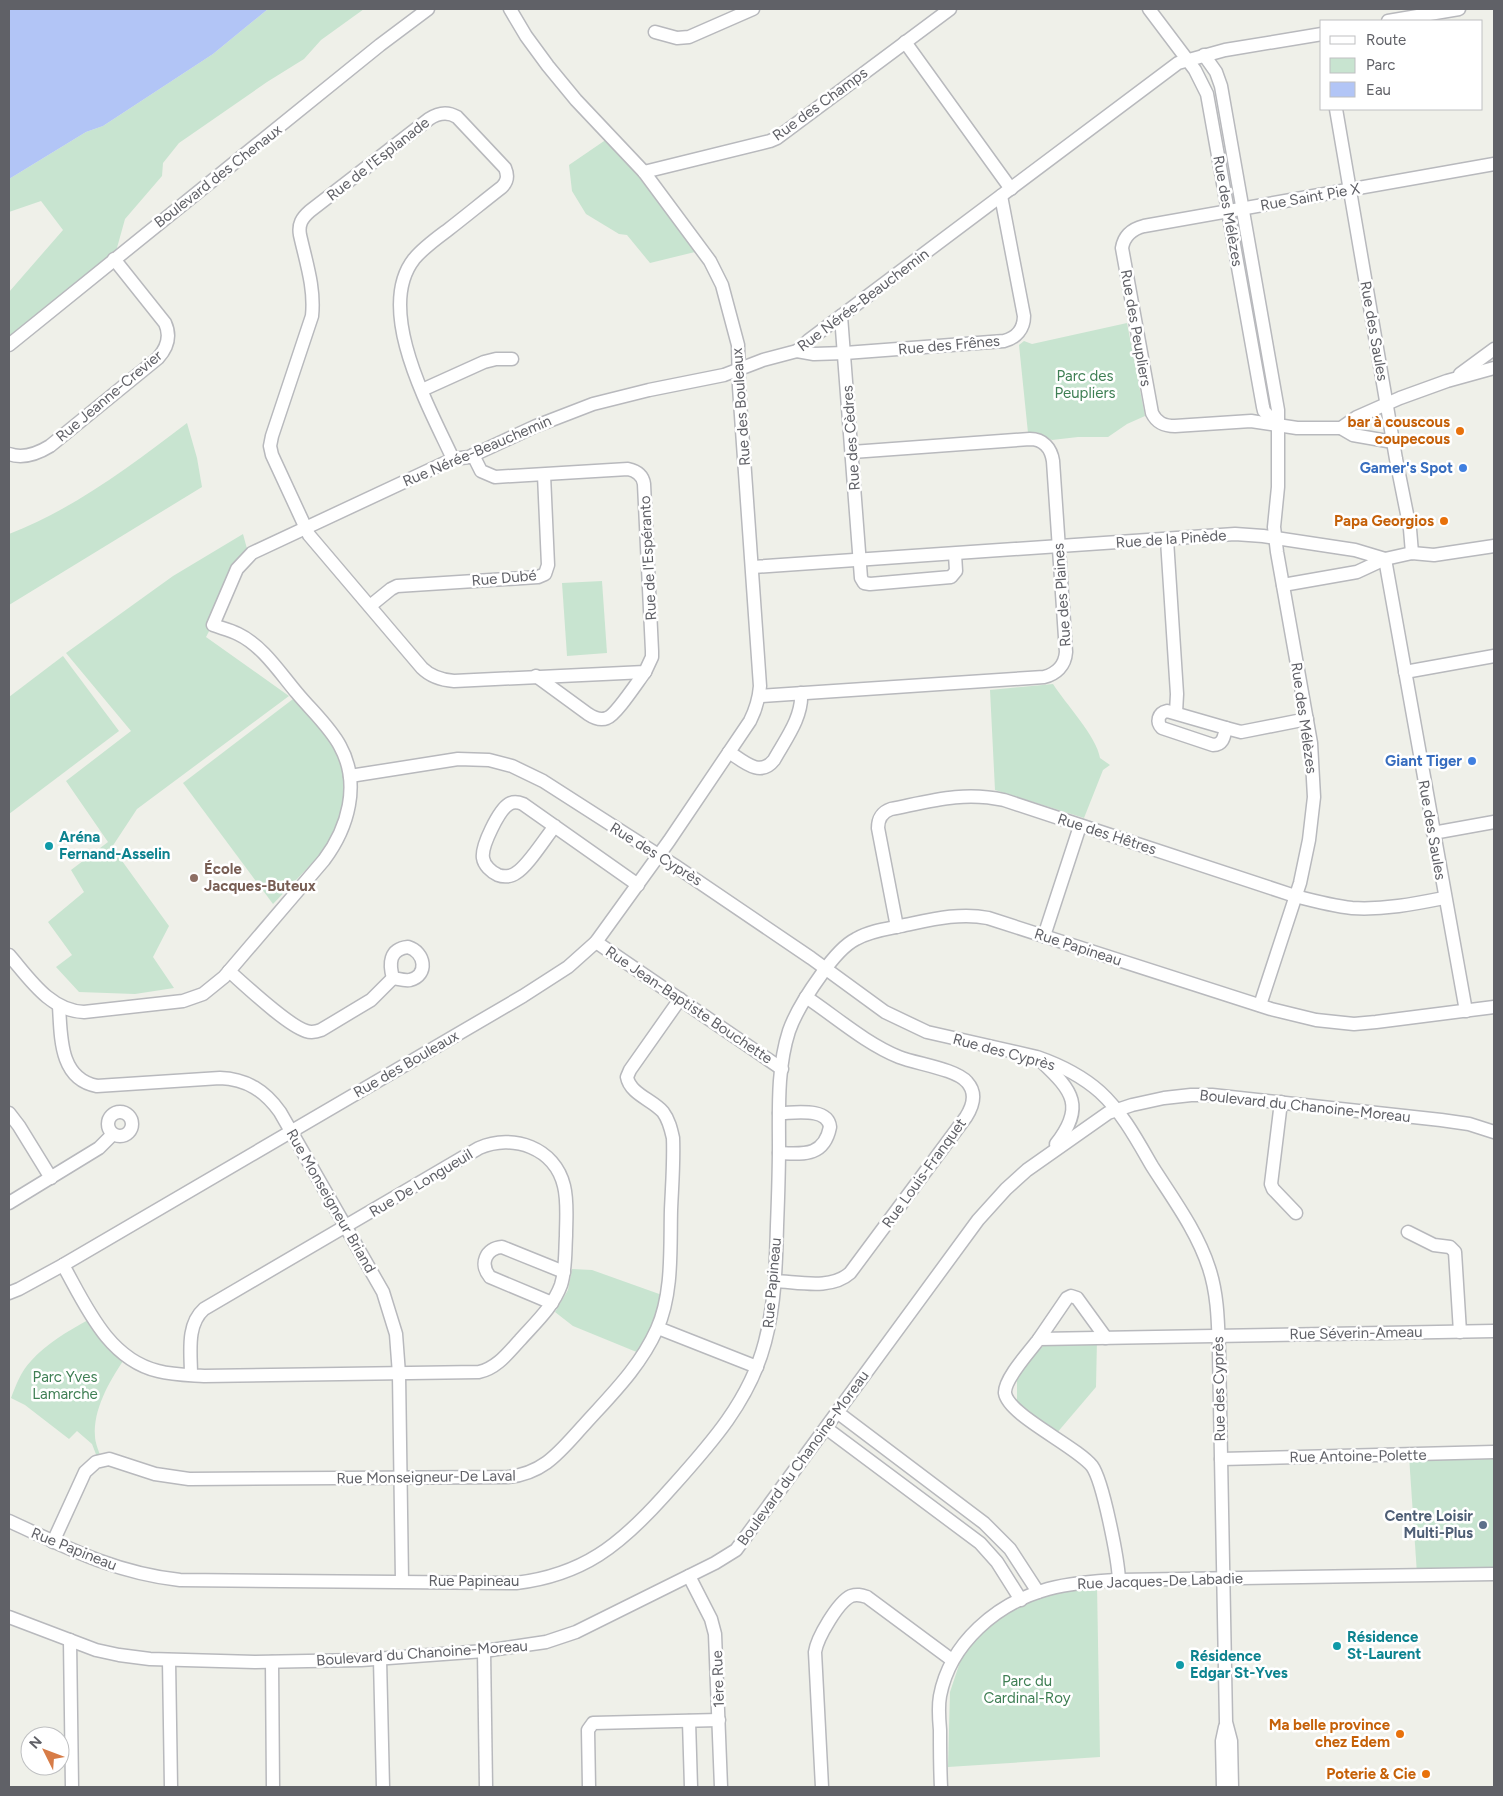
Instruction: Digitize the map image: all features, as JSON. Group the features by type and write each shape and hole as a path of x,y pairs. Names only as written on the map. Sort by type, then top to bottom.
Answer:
{"street":[{"name":"Boulevard des Chenaux","path":"9,345 380,45 428,9"},
{"name":"Rue des Bouleaux","path":"9,1293 63,1265 568,968 596,942 638,885 753,715 760,696 753,567 738,344 727,300 718,275 705,254 644,172 576,100 548,66 526,36 510,9"},
{"path":"655,32 681,38 689,37 753,9"},
{"name":"Rue des Champs","path":"644,172 773,140 950,9"},
{"name":"Rue des Mélèzes","path":"1150,9 1203,82 1207,94 1264,411 1277,425"},
{"path":"1394,20 1459,9"},
{"name":"Rue Nérée-Beauchemin","path":"350,776 344,755 336,740 267,658 257,647 239,635 213,625 233,578 247,557 259,549 453,459 473,455 536,426 593,404 649,390 719,376 763,360 797,351 1173,66 1187,59 1204,55 1320,34"},
{"name":"Rue des Frênes","path":"797,351 814,354 845,353 1004,341 1016,335 1024,324 1006,192 905,42"},
{"name":"Rue des Mélèzes","path":"1204,55 1216,72 1221,86 1278,410 1278,479 1274,527 1307,719 1313,770 1313,809 1308,847 1295,896 1260,1005"},
{"name":"Rue des Saules","path":"1336,110 1393,442 1410,529 1412,553"},
{"name":"Rue de l'Esplanade","path":"305,528 272,456 270,446 312,316 313,297 300,235 300,225 310,211 429,119 439,114 448,113 457,117 505,168 507,179 502,187 422,251 408,270 402,291 401,316 408,354 453,459"},
{"name":"Rue Saint Pie X","path":"1128,234 1144,226 1494,164"},
{"name":"Rue des Peupliers","path":"1128,234 1123,244 1122,253 1151,408 1157,421 1170,426 1251,421 1277,425"},
{"name":"Rue Jeanne-Crevier","path":"9,454 26,456 38,453 50,446 158,358 165,350 168,333 165,323 114,259"},
{"name":"Rue des Cèdres","path":"842,316 859,561"},
{"path":"1447,381 1465,371 1494,348"},
{"path":"422,390 484,362 496,359 512,359"},
{"path":"1277,425 1306,429 1341,428 1360,416 1400,398 1447,381 1494,368"},
{"path":"1341,428 1353,435 1393,442"},
{"name":"Rue des Plaines","path":"760,696 1034,677 1052,674 1063,664 1066,652 1052,457 1047,446 1037,440 1020,440 852,452"},
{"name":"Rue de l'Espéranto","path":"473,455 481,471 489,476 628,470 635,471 642,478 644,484 652,651 652,657 645,672 614,713 605,719 598,719 588,714 536,676"},
{"name":"Rue Dubé","path":"370,606 397,586 538,577 544,574 548,570 548,565 544,474"},
{"path":"305,528 430,676 448,680 645,672"},
{"name":"Rue de la Pinède","path":"753,567 1235,534 1355,550 1385,559"},
{"path":"1167,540 1177,694 1176,713"},
{"name":"Rue de la Pinède","path":"1283,585 1357,572 1385,559 1412,553 1434,555 1494,546"},
{"path":"859,561 861,578 864,583 870,584 951,577 956,571 955,554"},
{"name":"Rue des Saules","path":"1385,559 1444,898 1466,1012"},
{"path":"1405,672 1494,656"},
{"path":"729,752 753,767 760,769 770,766 799,714 801,693"},
{"path":"1226,728 1221,743 1213,745 1162,728 1158,722 1160,714 1167,711 1241,732 1307,719"},
{"name":"Rue des Cyprès","path":"350,776 458,759 501,762 519,768 537,777 728,900 880,1008 916,1028 940,1036 1037,1058 1065,1069 1082,1078 1101,1093 1116,1110 1185,1217 1200,1246 1213,1281 1218,1336 1226,1722 1222,1742 1222,1787"},
{"path":"9,955 43,992 59,1006 70,1011 84,1012 189,999 210,990 229,971 324,860 337,842 350,801 350,776"},
{"name":"Rue des Hêtres","path":"896,927 878,828 879,819 888,810 955,796 976,796 1004,800 1295,896 1339,906 1368,908 1399,906 1444,898"},
{"path":"555,826 522,868 515,874 500,876 489,869 484,862 483,852 500,813 510,803 517,802 523,804 555,826 638,885"},
{"path":"1433,833 1494,822"},
{"path":"1044,936 1080,826"},
{"name":"Rue Papineau","path":"9,1521 105,1564 163,1578 180,1580 501,1583 549,1578 593,1559 632,1529 710,1444 734,1413 757,1367 769,1327 775,1281 779,1113 784,1048 789,1029 806,996 825,968 845,946 855,939 878,931 952,916 974,916 998,920 1260,1005 1310,1018 1354,1024 1466,1012 1494,1007"},
{"name":"Rue Jean-Baptiste Bouchette","path":"596,942 782,1069"},
{"path":"229,971 291,1023 301,1029 313,1032 321,1030 371,1000 394,978"},
{"name":"Rue Louis-Franquet","path":"775,1281 827,1283 840,1280 850,1273 966,1117 973,1100 970,1086 960,1076 892,1053 860,1035 806,996"},
{"name":"Rue Monseigneur-De Laval","path":"53,1542 85,1472 96,1462 104,1460 114,1460 155,1474 182,1478 508,1477 528,1474 557,1454 628,1377 658,1328 667,1295 672,1138 670,1125 664,1113 630,1086 627,1077 680,999"},
{"name":"Rue Monseigneur Briand","path":"59,1006 64,1053 73,1072 88,1084 97,1086 220,1078 235,1079 250,1084 264,1094 280,1112 378,1283 389,1308 397,1341 399,1374 402,1581"},
{"path":"1037,1058 1063,1082 1069,1092 1072,1103 1072,1116 1069,1125 1047,1156"},
{"name":"Boulevard du Chanoine-Moreau","path":"9,1617 112,1654 169,1660 272,1662 380,1659 537,1644 561,1638 723,1559 736,1550 978,1220 1011,1184 1103,1116 1116,1110 1158,1099 1192,1095 1281,1102 1448,1120 1494,1132"},
{"path":"1281,1102 1271,1184 1296,1213"},
{"path":"9,1113 51,1178"},
{"path":"779,1113 822,1115 828,1120 830,1127 823,1144 815,1151 805,1154 779,1153"},
{"path":"9,1203 99,1148 113,1134"},
{"name":"Rue De Longueuil","path":"63,1265 98,1326 120,1350 137,1363 171,1374 191,1375 399,1374 487,1370 502,1360 552,1303 560,1287 564,1272 566,1199 562,1180 555,1167 542,1153 531,1147 514,1142 498,1142 479,1148 210,1305 200,1313 194,1322 191,1375"},
{"path":"1408,1232 1434,1245 1450,1247 1455,1252 1460,1332"},
{"path":"552,1303 490,1277 484,1268 485,1257 492,1249 502,1247 564,1272"},
{"path":"1106,1338 1077,1298 1071,1296 1067,1298 1005,1388 1006,1397 1016,1410 1083,1457 1094,1469 1100,1482 1116,1556 1119,1580"},
{"path":"658,1328 757,1367"},
{"name":"Rue Séverin-Ameau","path":"1039,1339 1494,1331"},
{"path":"837,1412 984,1523 1003,1541 1038,1592"},
{"path":"826,1428 972,1536 997,1562 1021,1600"},
{"name":"Rue Antoine-Polette","path":"1221,1459 1494,1452"},
{"path":"915,1494 926,1479"},
{"name":"Rue Jacques-De Labadie","path":"941,1787 939,1703 952,1660 974,1632 999,1613 1038,1592 1081,1583 1119,1580 1494,1574"},
{"name":"1ère Rue","path":"689,1576 711,1619 715,1634 722,1787"},
{"path":"822,1787 815,1652 820,1635 844,1602 854,1595 866,1597 952,1660"},
{"path":"70,1640 72,1787"},
{"path":"484,1650 486,1787"},
{"path":"380,1659 383,1787"},
{"path":"169,1660 171,1787"},
{"path":"272,1662 273,1787"},
{"path":"589,1787 588,1730 593,1723 719,1720"},
{"path":"689,1721 691,1787"},
{"name":"Rue des Cyprès","path":"1226,1722 1231,1741 1232,1787"}],"green space":[{"path":"268,9 364,9 321,40 304,59 267,82 179,143 163,163 162,176 125,219 115,255 9,339 9,292 63,230 41,201 9,212 9,179 86,132 103,126 213,54"},
{"path":"607,139 699,251 650,263 627,235 619,234 586,214 572,191 569,165"},
{"name":"Parc des Peupliers","path":"1127,323 1145,416 1127,424 1108,437 1078,437 1052,440 1036,432 1028,433 1019,345 1024,341 1032,344"},
{"path":"187,423 197,458 202,487 9,605 9,534 56,512 102,485"},
{"path":"243,534 249,556 206,637 289,696 137,809 112,847 169,926 153,957 174,988 135,994 79,992 56,967 72,955 48,922 84,892 71,870 108,842 66,781 131,731 66,653 173,576"},
{"path":"602,581 607,653 567,656 562,583"},
{"path":"63,656 119,731 9,814 9,697"},
{"path":"1053,684 1087,730 1098,750 1100,758 1110,765 1103,770 1084,818 995,790 990,690"},
{"path":"297,696 329,732 354,778 343,831 273,904 183,783"},
{"path":"572,1269 592,1270 662,1295 653,1326 639,1353 573,1326 555,1312 568,1290"},
{"name":"Parc Yves Lamarche","path":"88,1320 104,1345 123,1361 107,1387 99,1406 95,1426 95,1438 100,1455 97,1457 92,1444 77,1431 69,1439 25,1405 11,1398 27,1365 43,1349"},
{"path":"1051,1338 1097,1339 1096,1387 1056,1434 1017,1404 1017,1373"},
{"path":"1494,1454 1494,1574 1417,1574 1409,1456"},
{"name":"Parc du Cardinal-Roy","path":"1097,1584 1100,1757 948,1767 950,1692 962,1656 983,1630 1027,1596"}],"water":[{"path":"9,9 268,9 213,54 103,126 86,132 9,179"}],"place":[{"name":"bar à couscous coupecous","path":"1460,431"},
{"name":"Gamer's Spot","path":"1463,468"},
{"name":"Papa Georgios","path":"1444,521"},
{"name":"Giant Tiger","path":"1472,761"},
{"name":"Aréna Fernand-Asselin","path":"49,846"},
{"name":"École Jacques-Buteux","path":"194,878"},
{"name":"Centre Loisir Multi-Plus","path":"1483,1525"},
{"name":"Résidence St-Laurent","path":"1337,1646"},
{"name":"Résidence Edgar St-Yves","path":"1180,1665"},
{"name":"Ma belle province chez Edem","path":"1400,1734"},
{"name":"Poterie & Cie","path":"1426,1774"}]}
